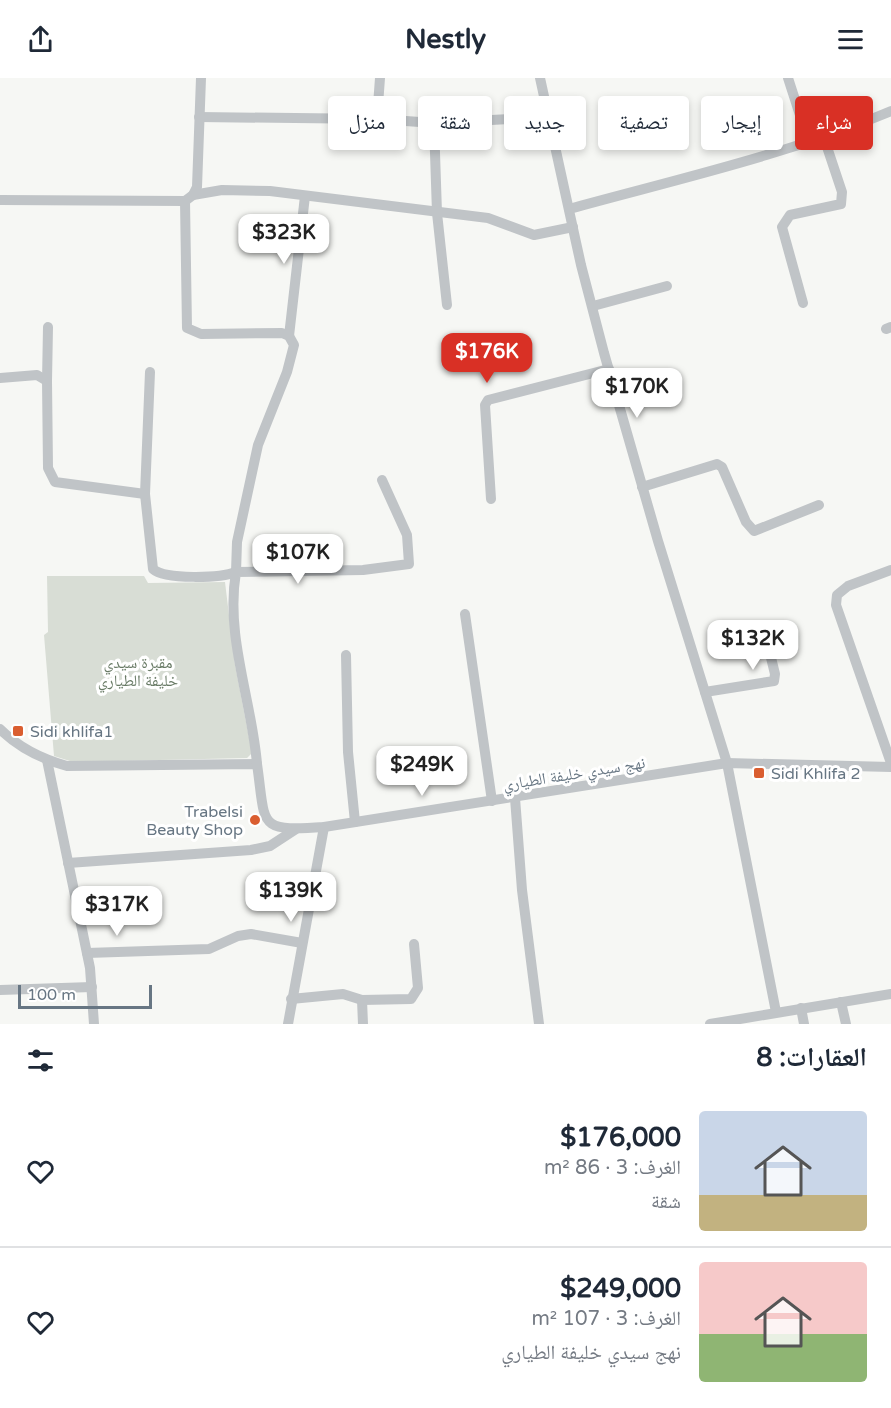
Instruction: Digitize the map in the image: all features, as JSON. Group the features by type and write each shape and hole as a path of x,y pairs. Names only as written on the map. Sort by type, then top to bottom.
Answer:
{"street":[{"path":"201,78 198,183 189,198 187,328 201,334 282,333 289,336"},
{"path":"379,96 380,78"},
{"path":"540,78 543,96"},
{"path":"788,78 795,100"},
{"path":"873,118 891,111"},
{"path":"199,117 328,118"},
{"path":"569,209 750,162 795,148"},
{"path":"435,150 437,213 447,305"},
{"path":"555,150 609,369 642,487 727,763 776,1012"},
{"path":"803,303 782,227 790,215 841,204 843,201 828,150"},
{"path":"0,200 189,198 215,190 244,190 488,218 534,235 573,228"},
{"name":"نهج سيدي خليفة الطياري","path":"305,196 289,336 293,340 293,351 258,445 237,542 234,586 238,651 255,739 266,818 275,827 324,827 727,763 891,767"},
{"path":"593,306 667,286"},
{"path":"48,327 48,468 51,478 63,484 145,494"},
{"path":"491,498 485,405 488,400 609,369"},
{"path":"150,372 145,494 151,562 158,573 221,575 236,572 363,570 409,564 407,535 382,480"},
{"path":"0,378 37,375 47,381"},
{"path":"642,487 717,464 722,467 746,522 754,531 819,505"},
{"path":"891,570 848,586 837,595 836,604 891,762"},
{"path":"465,614 492,801"},
{"path":"705,692 774,681 775,674 763,625"},
{"path":"346,655 348,752 355,822"},
{"path":"0,729 12,741 47,760 67,766 257,764"},
{"path":"47,760 87,954 94,1024"},
{"path":"515,798 522,890 538,1024"},
{"path":"288,1024 324,827"},
{"path":"68,863 251,850 270,846 298,828"},
{"path":"87,954 209,949 238,936 251,934 302,943"},
{"path":"291,999 343,994 362,1000 415,996 418,988 414,944"},
{"path":"0,990 92,987"},
{"path":"710,1024 891,994"},
{"path":"362,1000 363,1024"},
{"path":"841,1002 846,1024"},
{"path":"801,1008 804,1024"}],"green space":[{"name":"مقبرة سيدي خليفة الطياري","path":"47,576 144,576 148,583 225,582 235,665 252,753 247,758 73,762 54,756 44,635 48,632"}],"place":[{"name":"Sidi khlifa1","path":"18,731"},
{"name":"Sidi Khlifa 2","path":"759,773"},
{"name":"Trabelsi Beauty Shop","path":"255,820"}]}
